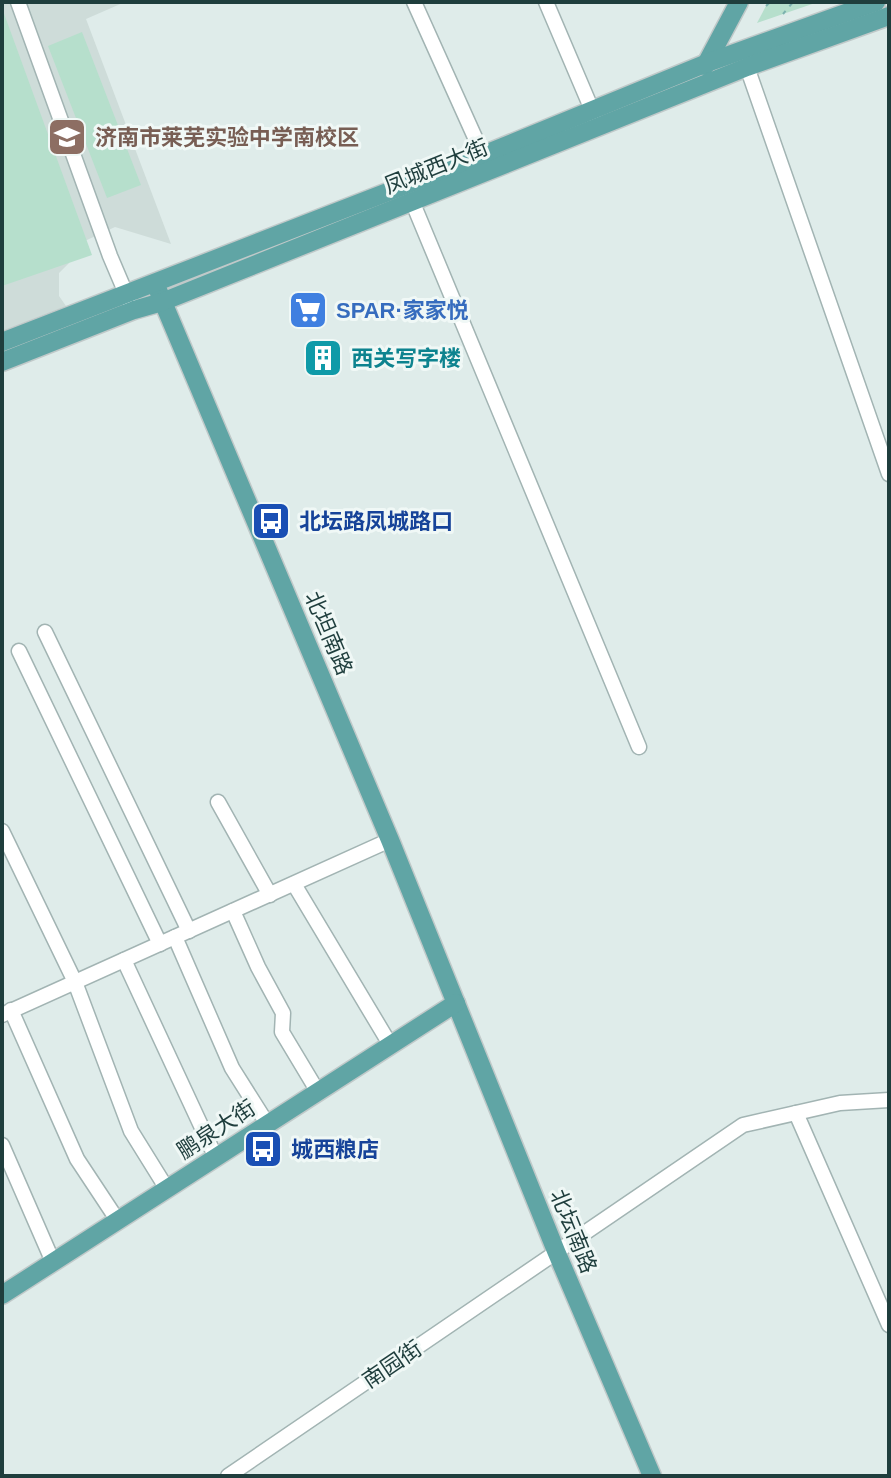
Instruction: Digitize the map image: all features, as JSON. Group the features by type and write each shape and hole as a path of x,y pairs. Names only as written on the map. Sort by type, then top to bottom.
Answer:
{"main road":[{"path":"691,89 739,2"},
{"name":"凤城西大街","path":"596,120 707,63 876,2"},
{"name":"凤城西大街","path":"2,362 130,302 155,283 596,120 691,89 889,16"},
{"name":"凤城西大街","path":"2,342 130,302 162,302 412,201 486,162"},
{"name":"北坦南路","path":"155,283 456,1003"},
{"name":"鹏泉大街","path":"2,1295 456,1003"},
{"name":"北坛南路","path":"456,1003 556,1251 652,1476"}],"street":[{"path":"18,2 110,256 130,302"},
{"path":"414,2 486,162"},
{"path":"546,2 596,120"},
{"path":"747,67 889,474"},
{"path":"412,201 639,747"},
{"path":"45,632 182,934 232,1068 268,1125"},
{"path":"19,651 160,944"},
{"path":"218,802 270,895"},
{"path":"2,831 75,982 131,1131 167,1189"},
{"path":"118,1221 77,1159 7,1013 390,840"},
{"path":"294,884 391,1046"},
{"path":"233,911 283,1013 282,1032 318,1092"},
{"path":"124,960 216,1158"},
{"name":"南园街","path":"228,1476 743,1125 840,1103 889,1100"},
{"path":"796,1113 889,1325"},
{"path":"2,1145 53,1262"}],"path":[{"path":"766,6 770,2"},
{"path":"783,14 793,2"}],"shaded area":[{"name":"济南市莱芜实验中学南校区","path":"2,2 125,2 86,19 171,244 115,227 74,246 69,263 59,273 59,296 66,306 2,331"}],"green space":[{"path":"768,2 818,2 757,23"},
{"path":"2,8 92,255 2,286"},
{"path":"82,32 141,185 107,198 48,46"}],"place":[{"name":"济南市莱芜实验中学南校区","path":"67,137"},
{"name":"SPAR·家家悦","path":"308,310"},
{"name":"西关写字楼","path":"323,358"},
{"name":"北坛路凤城路口","path":"271,521"},
{"name":"城西粮店","path":"263,1149"}]}
